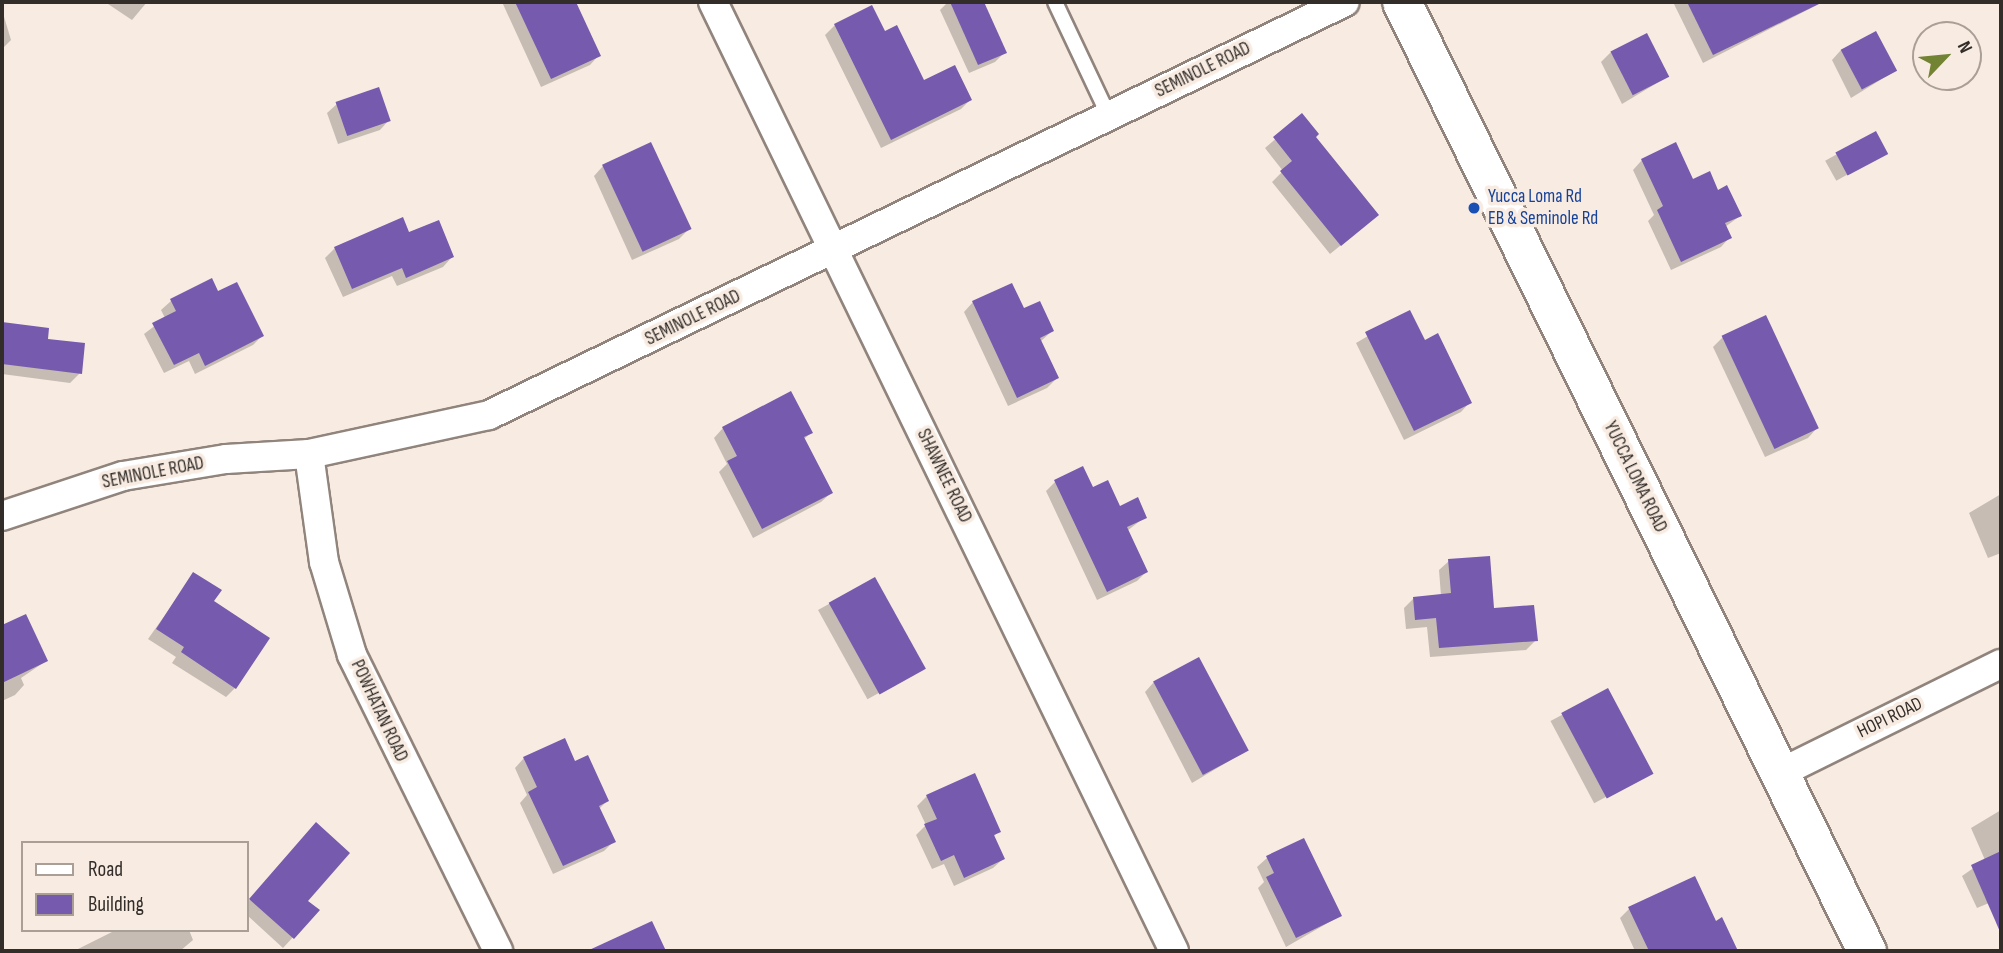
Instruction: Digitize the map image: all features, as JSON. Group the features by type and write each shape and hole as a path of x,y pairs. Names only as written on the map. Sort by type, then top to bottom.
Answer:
{"main road":[{"name":"YUCCA LOMA ROAD","path":"1402,2 1867,951"}],"street":[{"name":"SHAWNEE ROAD","path":"713,2 1174,951"},
{"name":"SEMINOLE ROAD","path":"2,516 123,476 226,459 309,454 489,415 1345,2"},
{"name":"POWHATAN ROAD","path":"309,454 324,562 352,655 495,950"},
{"name":"HOPI ROAD","path":"1780,773 2001,664"}],"lane":[{"path":"1055,2 1109,116"}],"building":[{"path":"515,2 576,2 601,56 551,79"},
{"path":"950,2 984,2 1007,53 978,65"},
{"path":"1687,2 1823,2 1713,55"},
{"path":"872,5 885,31 897,25 924,80 955,65 972,100 891,140 834,24"},
{"path":"1876,31 1897,71 1862,90 1841,50"},
{"path":"1647,33 1669,77 1633,95 1610,52"},
{"path":"379,87 391,121 347,136 336,102"},
{"path":"1302,113 1319,134 1316,137 1379,215 1341,246 1280,171 1292,161 1273,137"},
{"path":"1876,131 1888,154 1848,176 1835,153"},
{"path":"651,142 692,229 643,252 602,165"},
{"path":"1676,142 1693,179 1710,171 1718,190 1727,185 1742,216 1725,223 1732,238 1681,262 1657,210 1663,206 1641,159"},
{"path":"403,217 409,232 439,220 454,257 406,278 402,268 352,289 334,247"},
{"path":"212,278 218,291 237,282 264,336 205,366 199,353 174,365 152,323 176,311 170,299"},
{"path":"1012,283 1024,308 1040,301 1054,331 1040,338 1059,378 1017,398 972,301"},
{"path":"1410,310 1425,340 1438,333 1472,403 1414,431 1365,332"},
{"path":"1766,315 1819,428 1774,449 1722,336"},
{"path":"2,322 49,328 48,339 85,343 82,374 2,364"},
{"path":"791,391 813,433 804,437 833,493 762,529 727,461 737,456 722,427"},
{"path":"1083,466 1093,487 1108,480 1120,506 1138,497 1147,518 1127,527 1148,572 1107,592 1054,480"},
{"path":"1490,556 1494,608 1534,605 1538,641 1439,648 1436,618 1415,620 1413,597 1451,593 1448,559"},
{"path":"193,572 222,590 214,601 270,638 236,689 181,652 184,647 156,629"},
{"path":"875,577 926,669 880,695 829,603"},
{"path":"26,614 48,661 2,683 2,625"},
{"path":"1199,657 1249,751 1203,775 1153,681"},
{"path":"1608,688 1654,774 1607,799 1561,713"},
{"path":"565,738 575,761 588,755 609,801 599,806 616,842 563,866 528,792 537,787 523,757"},
{"path":"975,773 1001,832 994,835 1005,859 964,878 954,855 941,861 924,824 937,819 926,795"},
{"path":"316,822 350,853 308,901 320,910 294,939 249,899"},
{"path":"1304,838 1342,916 1296,938 1266,877 1274,873 1266,856"},
{"path":"2001,851 2001,934 1971,865"},
{"path":"1695,876 1716,921 1722,917 1738,951 1649,951 1628,907"},
{"path":"652,921 666,951 587,951"}],"place":[{"name":"Yucca Loma Rd EB & Seminole Rd","path":"1474,208"}]}
